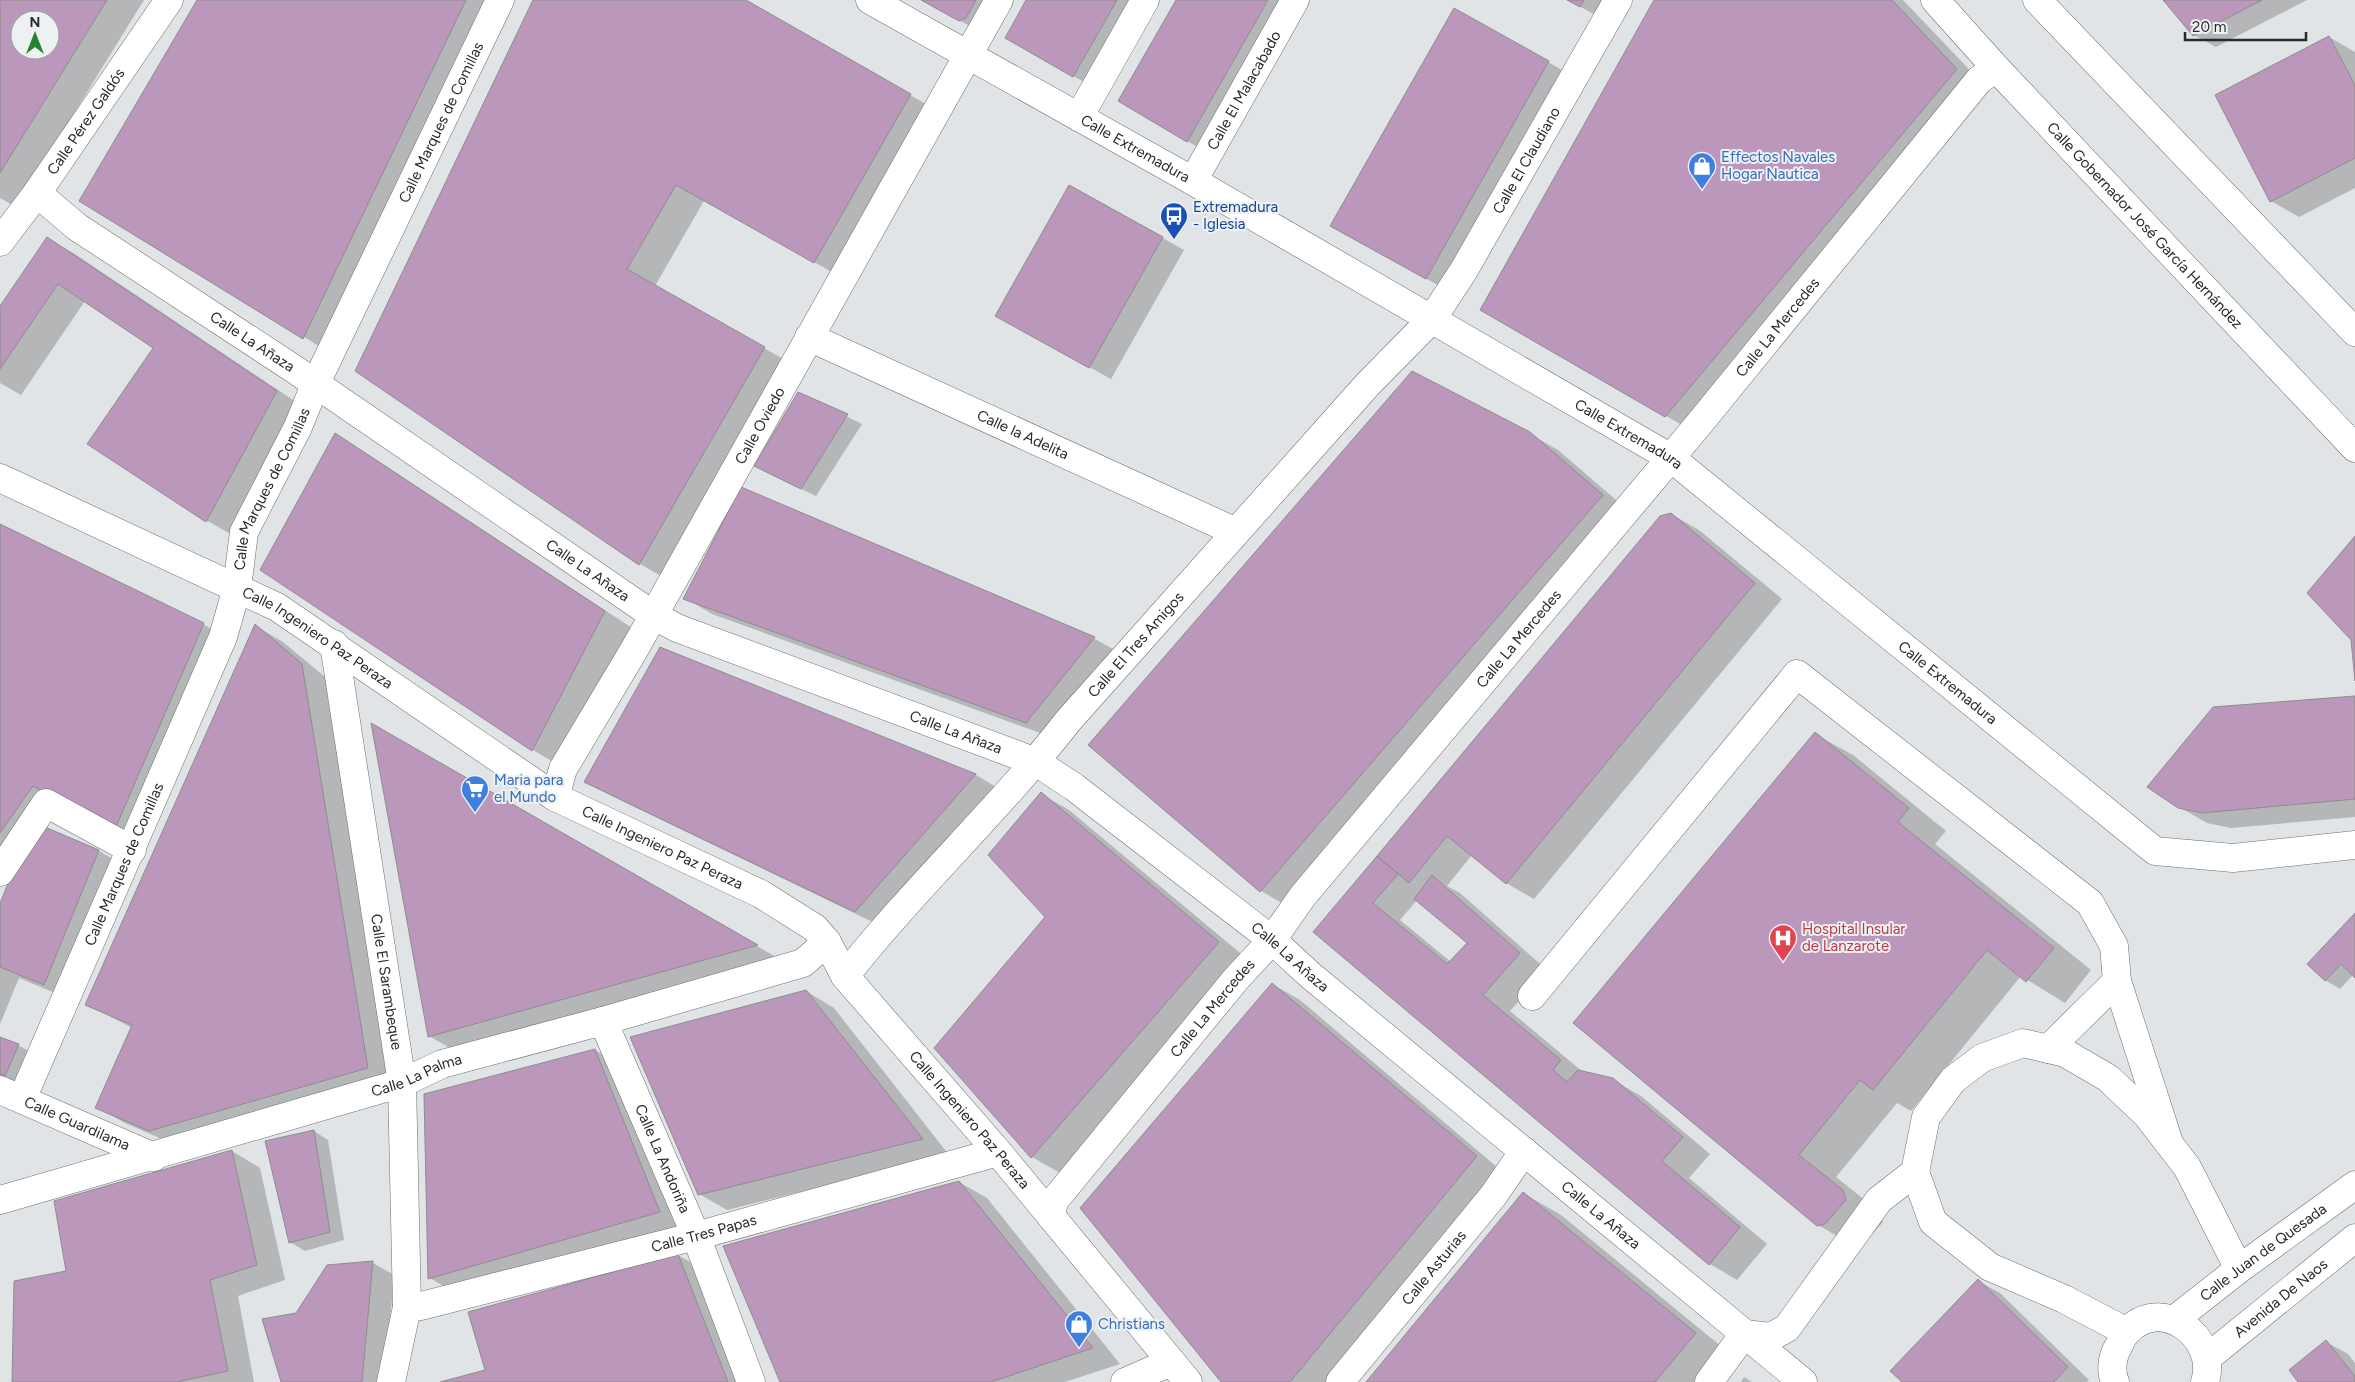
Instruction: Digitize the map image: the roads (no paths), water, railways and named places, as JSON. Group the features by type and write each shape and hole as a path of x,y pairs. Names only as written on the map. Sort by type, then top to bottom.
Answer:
{"street":[{"name":"Calle Pérez Galdós","path":"0,242 37,193 169,0"},
{"name":"Calle Marques de Comillas","path":"11,1094 132,850 223,638 237,588 244,532 298,427 315,385 500,0"},
{"name":"Calle Extremadura","path":"870,0 1193,181 1432,318 1670,458 2155,851 2233,858 2355,845"},
{"name":"Calle Oviedo","path":"555,797 563,769 653,615 999,0"},
{"path":"1079,117 1145,0"},
{"name":"Calle El Malacabado","path":"1193,181 1295,0"},
{"name":"Calle El Claudiano","path":"1432,318 1464,270 1618,0"},
{"name":"Calle Gobernador José García Hernández","path":"1935,0 1996,68 2355,448"},
{"path":"2037,0 2355,332"},
{"name":"Calle La Mercedes","path":"1051,1216 1054,1201 1236,979 1272,940 1302,897 1670,458 1979,80 1996,68"},
{"name":"Calle La Añaza","path":"37,193 77,227 315,385 653,615 677,628 1036,762 1074,787 1272,940 1318,982 1803,1382"},
{"name":"Calle El Tres Amigos","path":"845,976 878,934 1036,762 1068,720 1368,384 1432,318"},
{"name":"Calle la Adelita","path":"809,337 1236,532"},
{"name":"Calle Ingeniero Paz Peraza","path":"0,478 278,607 555,797 761,894 815,928 827,942 845,976 998,1152 1179,1372"},
{"name":"Calle El Sarambeque","path":"334,644 402,1083 407,1307 391,1382"},
{"path":"1532,996 1797,674 2090,904 2114,946 2117,980 2169,1143"},
{"path":"0,872 46,803 132,850"},
{"name":"Calle La Palma","path":"0,1200 154,1157 402,1083 442,1064 603,1021 803,963 827,942"},
{"path":"2048,1049 2117,980"},
{"name":"Calle La Andoriña","path":"603,1021 696,1236 751,1382"},
{"path":"2127,1332 2064,1299 1990,1267 1941,1241 1915,1172 1926,1116 1953,1080 1982,1058 2023,1043 2065,1053 2108,1078 2146,1114 2187,1167 2239,1269"},
{"name":"Calle Guardilama","path":"11,1094 154,1157"},
{"name":"Calle Asturias","path":"1340,1382 1492,1196 1524,1151"},
{"name":"Calle Tres Papas","path":"407,1307 421,1306 696,1236 998,1152"},
{"path":"1709,1382 1744,1334 1771,1337 1787,1328 1879,1200 1915,1172"},
{"name":"Calle Juan de Quesada","path":"2174,1320 2239,1269 2355,1185"},
{"name":"Avenida De Naos","path":"2206,1370 2355,1238"},
{"path":"2109,1379 2115,1352 2127,1332 2141,1322 2158,1318 2174,1320 2197,1336 2206,1370"},
{"path":"1125,1382 1179,1372"}],"place":[{"name":"Effectos Navales Hogar Nautica","path":"1702,190"},
{"name":"Extremadura - Iglesia","path":"1174,240"},
{"name":"Maria para el Mundo","path":"475,813"},
{"name":"Hospital Insular de Lanzarote","path":"1783,962"},
{"name":"Christians","path":"1079,1348"}]}
